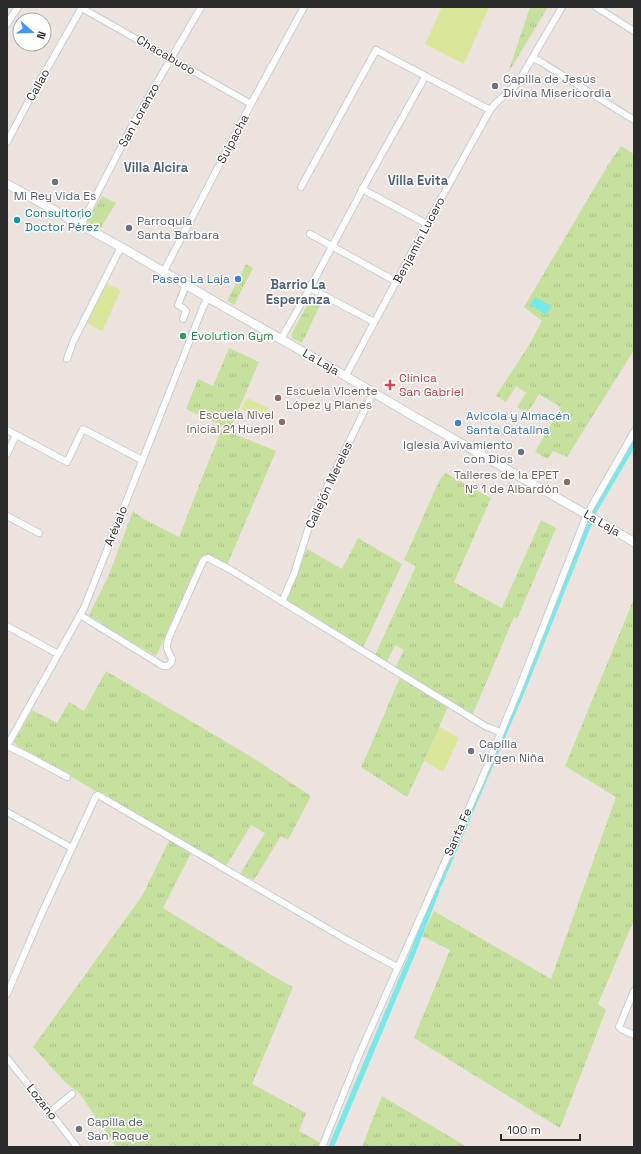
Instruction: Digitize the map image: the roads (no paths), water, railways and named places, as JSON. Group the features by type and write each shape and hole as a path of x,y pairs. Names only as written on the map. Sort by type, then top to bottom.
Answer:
{"main road":[{"name":"La Laja","path":"7,184 164,271 372,393 634,542"}],"street":[{"path":"7,24 18,7"},
{"name":"Chacabuco","path":"81,7 251,104"},
{"name":"Callao","path":"7,142 81,7"},
{"name":"San Lorenzo","path":"81,225 133,124 201,7"},
{"name":"Suipacha","path":"164,271 251,104 304,7"},
{"name":"Benjamín Lucero","path":"345,377 490,110 516,84 533,58 562,7"},
{"path":"596,7 634,31"},
{"path":"301,187 376,50 490,110"},
{"path":"533,58 634,120"},
{"path":"281,340 362,189 425,77"},
{"path":"362,189 427,224"},
{"path":"310,234 397,282"},
{"path":"67,359 73,342 121,247"},
{"path":"183,319 186,311 178,305 186,285"},
{"path":"310,288 374,322"},
{"name":"Arévalo","path":"7,746 85,604 203,307 208,298"},
{"name":"Callejón Mereles","path":"282,602 294,574 311,520 372,393"},
{"path":"7,430 67,462 83,429 142,460"},
{"name":"Santa Fe","path":"322,1147 359,1055 480,783 590,516 634,432"},
{"path":"7,454 16,435"},
{"path":"7,516 38,533"},
{"path":"80,615 163,666 168,666 172,659 166,649 167,644 205,559 208,558 231,570 485,726 500,732"},
{"path":"7,626 58,654"},
{"path":"7,746 28,756 66,778"},
{"path":"7,994 41,915 96,796 98,795 347,940 398,967"},
{"path":"7,812 72,848"},
{"path":"634,991 619,1027 621,1030 634,1035"},
{"name":"Lozano","path":"7,1058 77,1147"},
{"path":"50,1112 72,1094"}],"water":[{"path":"535,297 551,306 546,315 530,305"}],"waterway":[{"path":"439,885 523,689 594,511 634,443"},
{"path":"331,1147 413,952 437,890"}],"place":[{"name":"Capilla de Jesús Divina Misericordia","path":"495,86"},
{"name":"Mi Rey Vida Es","path":"55,182"},
{"name":"Consultorio Doctor Pérez","path":"17,220"},
{"name":"Parroquia Santa Barbara","path":"129,228"},
{"name":"Paseo La Laja","path":"238,279"},
{"name":"Evolution Gym","path":"183,336"},
{"name":"Clínica San Gabriel","path":"390,385"},
{"name":"Escuela Vicente López y Planes","path":"278,398"},
{"name":"Escuela Nivel Inicial 21 Huepil","path":"282,422"},
{"name":"Avicola y Almacén Santa Catalina","path":"458,423"},
{"name":"Iglesia Avivamiento con Dios","path":"521,452"},
{"name":"Talleres de la EPET Nº 1 de Albardón","path":"567,482"},
{"name":"Capilla Virgen Niña","path":"471,751"},
{"name":"Capilla de San Roque","path":"79,1129"}],"district":[{"name":"Villa Alcira","path":"156,167"},
{"name":"Villa Evita","path":"418,180"},
{"name":"Barrio La Esperanza","path":"298,292"}]}
